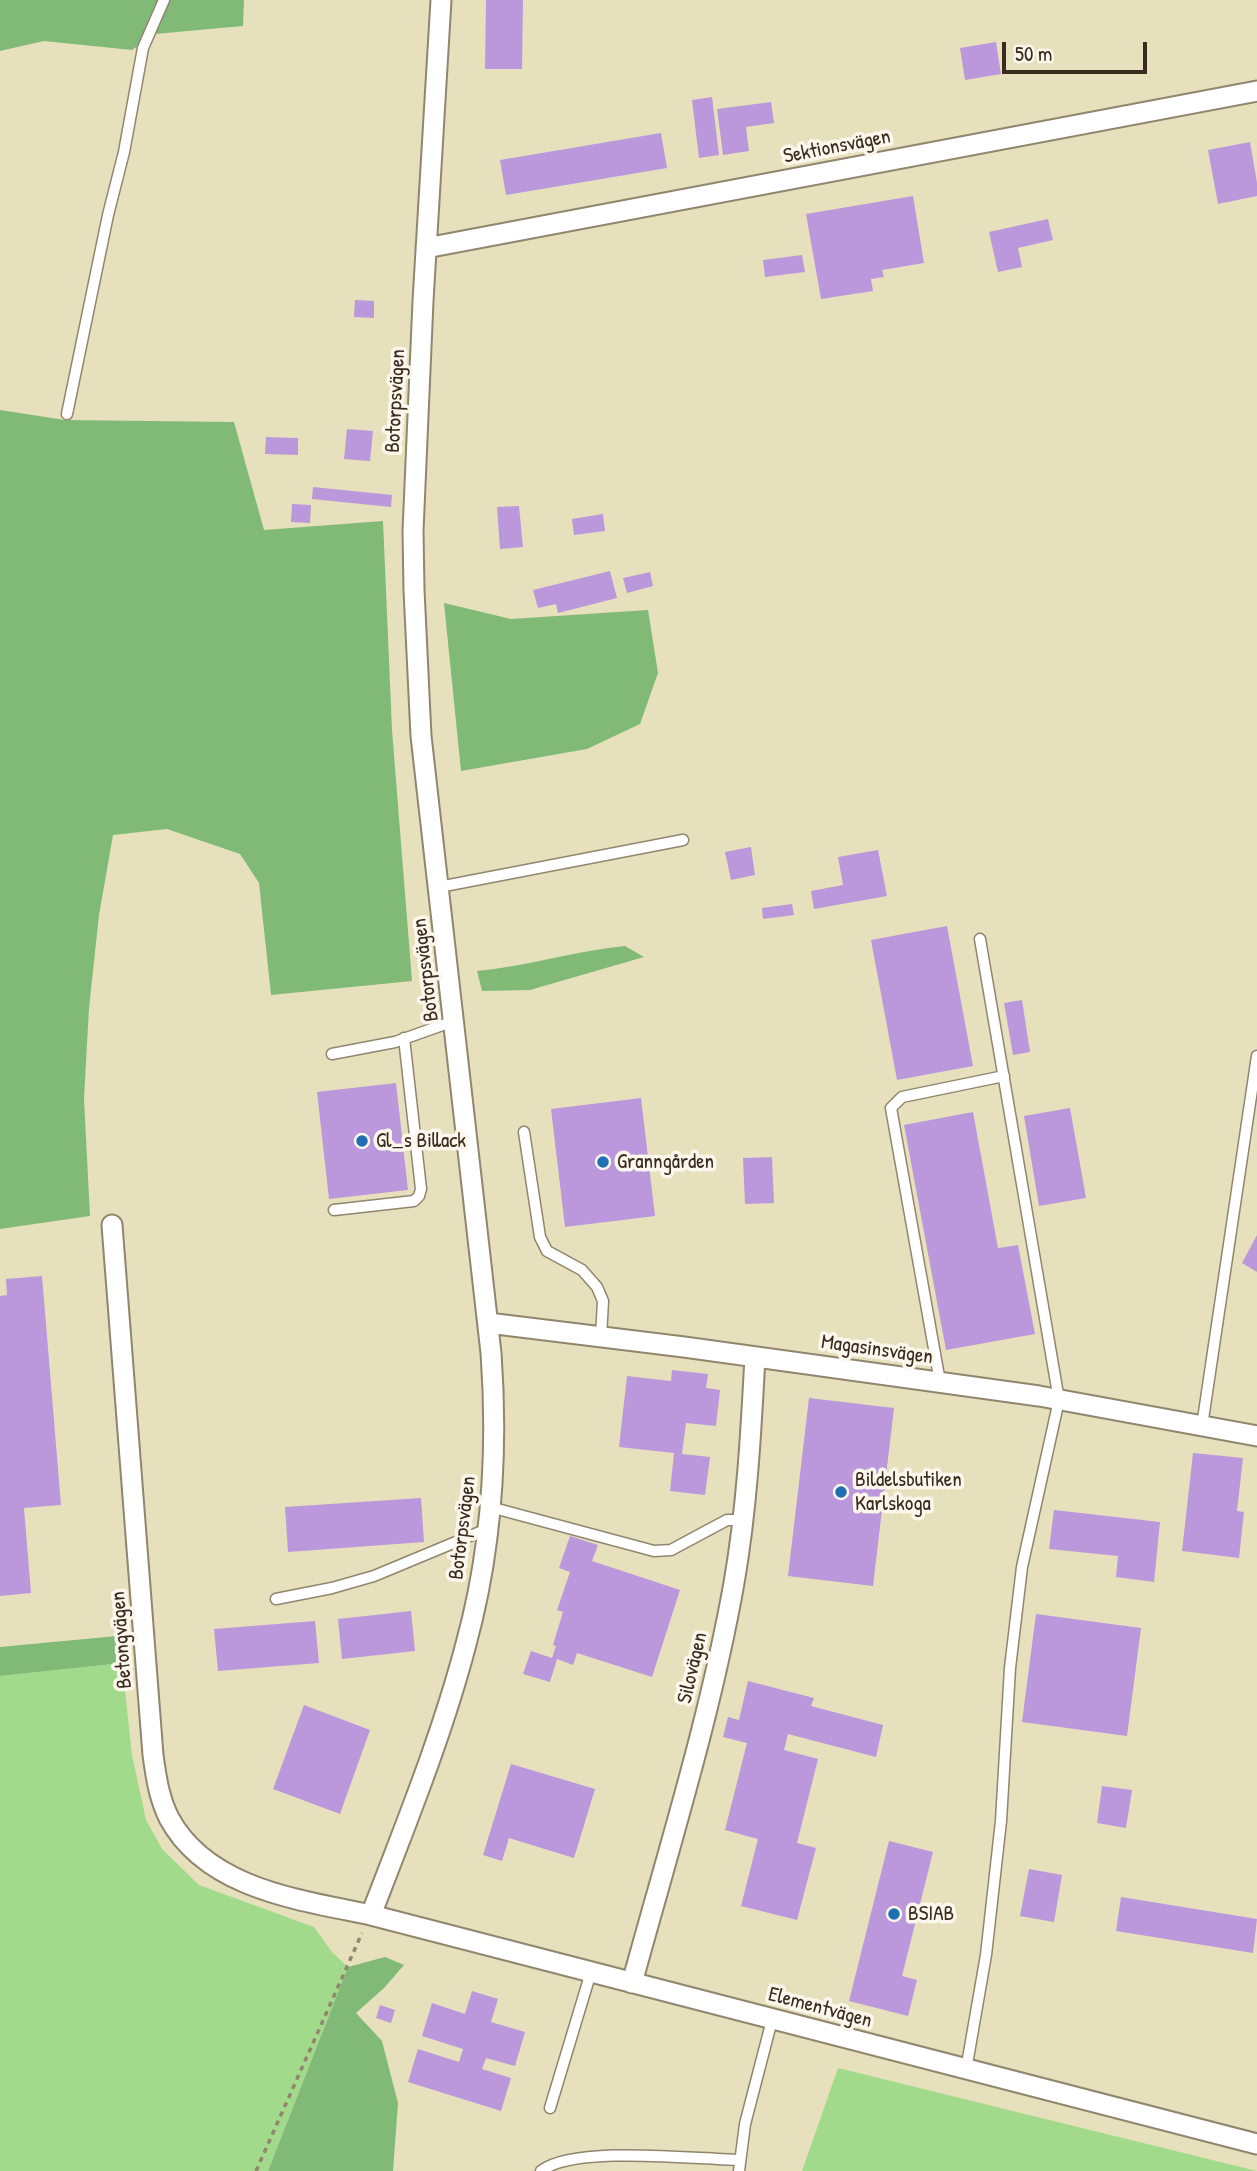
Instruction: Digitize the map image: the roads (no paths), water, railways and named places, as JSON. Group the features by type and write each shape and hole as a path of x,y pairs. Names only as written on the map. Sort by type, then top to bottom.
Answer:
{"street":[{"name":"Botorpsvägen","path":"371,1915 467,1643 488,1528 494,1457 495,1407 488,1323 421,736 413,543 426,248 441,0"},
{"name":"Sektionsvägen","path":"426,248 1257,91"},
{"name":"Betongvägen","path":"113,1225 153,1755 169,1817 185,1842 208,1863 238,1880 300,1900 371,1915"},
{"name":"Magasinsvägen","path":"488,1323 940,1382 1059,1400 1257,1436"},
{"name":"Silovägen","path":"632,1983 712,1689 730,1604 744,1520 755,1357"},
{"name":"Elementvägen","path":"371,1915 1257,2144"}],"lane":[{"path":"67,414 108,215 124,152 143,48 164,0"},
{"path":"439,887 683,840"},
{"path":"966,2070 986,1955 997,1861 1010,1668 1021,1567 1059,1400 980,939"},
{"path":"332,1054 404,1038 454,1021"},
{"path":"334,1210 414,1201 419,1196 421,1189 404,1038"},
{"path":"1202,1426 1257,1056"},
{"path":"940,1382 891,1108 902,1097 1004,1076"},
{"path":"524,1132 541,1237 547,1251 582,1270 597,1287 603,1301 601,1337"},
{"path":"490,1507 654,1551 671,1550 727,1520 744,1520"},
{"path":"276,1599 374,1576 488,1528"},
{"path":"550,2108 590,1972"},
{"path":"541,2171 547,2166 566,2161 617,2156 740,2166 745,2124 772,2020"}],"place":[{"name":"Gl_s Billack","path":"362,1141"},
{"name":"Granngården","path":"603,1162"},
{"name":"Bildelsbutiken Karlskoga","path":"841,1492"},
{"name":"BSIAB","path":"894,1914"}]}
